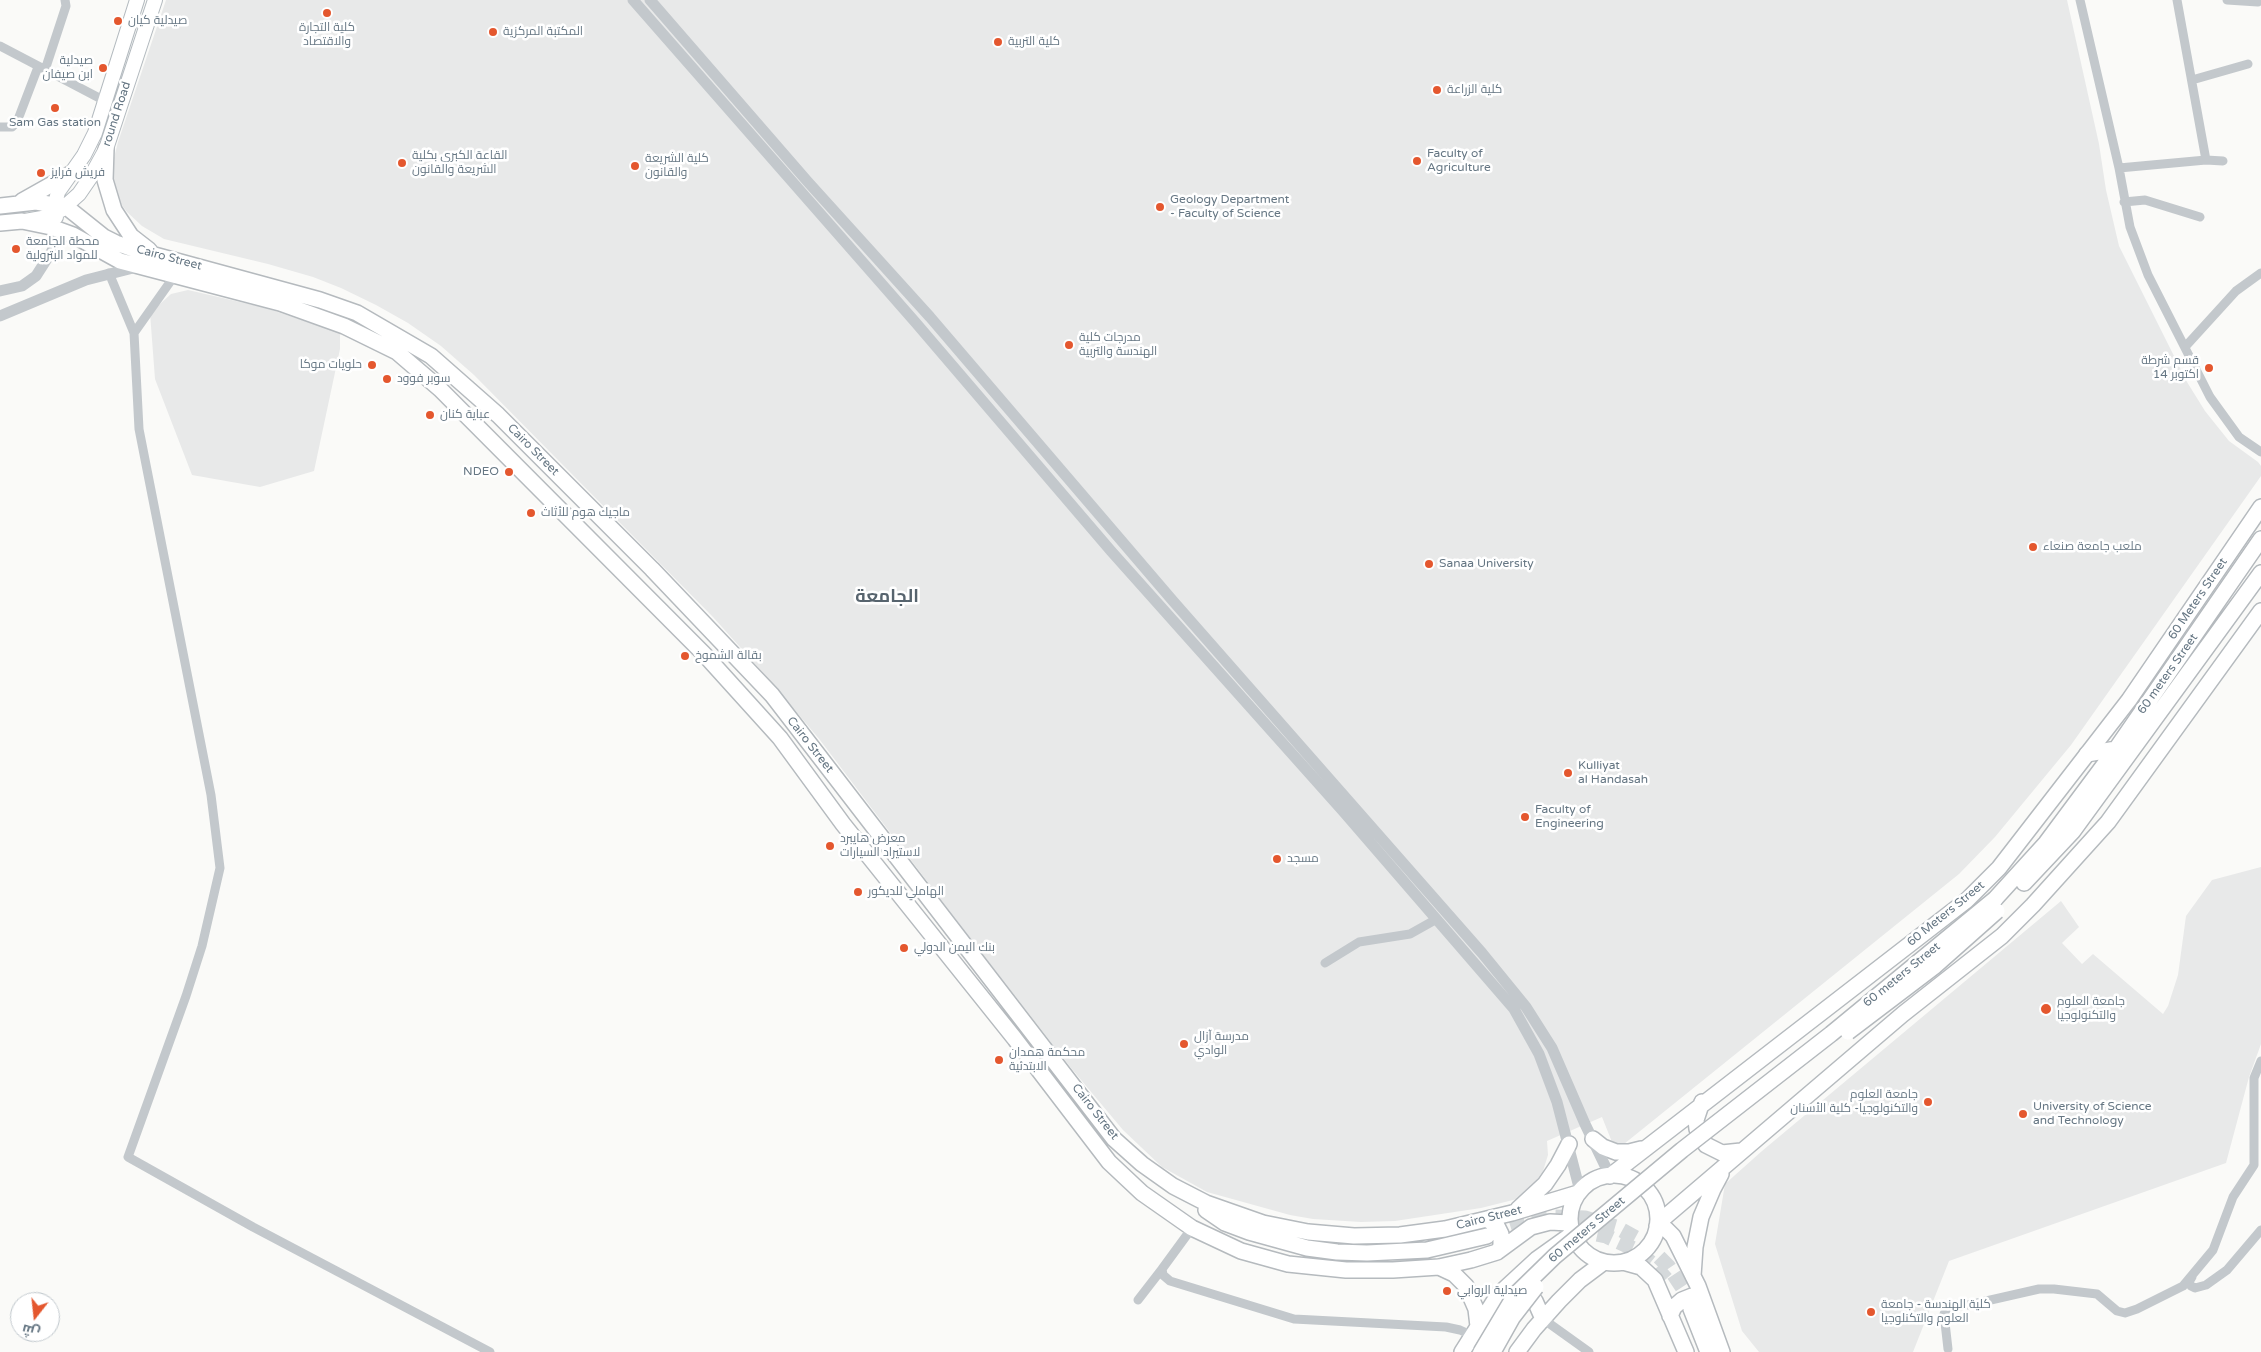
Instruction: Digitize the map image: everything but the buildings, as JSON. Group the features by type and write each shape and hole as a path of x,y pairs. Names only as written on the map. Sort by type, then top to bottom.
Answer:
{"main road":[{"name":"round Road","path":"59,208 58,192 90,144 137,0"},
{"name":"round Road","path":"59,208 85,186 106,149 155,0"},
{"path":"106,149 105,180 114,210 132,236 157,256"},
{"path":"16,204 70,174"},
{"path":"0,206 36,202 59,208"},
{"path":"22,221 59,208"},
{"path":"58,229 59,208"},
{"name":"Cairo Street","path":"59,208 104,237 125,246 157,256 195,273 344,326 397,352 440,389 704,654 774,731 843,824 1015,1039 1109,1162 1142,1193 1192,1228 1248,1253 1304,1267 1346,1270 1439,1267 1471,1260 1491,1244 1530,1227 1550,1222 1571,1229"},
{"name":"Cairo Street","path":"0,223 22,221 58,229 73,235 116,259 140,267 175,275 195,273 283,288 357,313 431,356 498,415 652,569 772,695 1114,1139 1157,1176 1189,1195 1223,1210 1263,1223 1331,1235 1400,1235 1445,1229 1512,1213 1579,1192"},
{"path":"481,432 498,415"},
{"name":"60 Meters Street","path":"1610,1176 1702,1102 1967,900 1999,868 2129,700 2261,507"},
{"name":"60 meters Street","path":"1481,1352 1515,1295 1555,1256 1682,1150 1998,903 2046,843 2116,749 2261,539"},
{"name":"60 meters Street","path":"1493,1352 1517,1310 1548,1274 1729,1124 1935,966 2073,831 2261,573"},
{"path":"1658,1224 1903,1014 2002,936 2033,906 2108,822 2261,611"},
{"path":"2087,754 2116,749"},
{"path":"1702,1102 1698,1111 1697,1129 1706,1145 1722,1153 1741,1151"},
{"path":"1593,1139 1604,1147 1616,1152 1630,1152 1642,1149"},
{"path":"1512,1213 1545,1184 1569,1144"},
{"path":"1693,1277 1695,1247 1701,1217 1712,1189 1729,1163"},
{"path":"1610,1176 1629,1178 1645,1188 1655,1204 1658,1224 1655,1234 1646,1250 1631,1260 1623,1262 1604,1262 1588,1255 1576,1242 1571,1229 1571,1207 1579,1192 1594,1180 1610,1176"},
{"path":"1189,1195 1213,1216 1237,1228 1307,1248 1367,1254 1491,1244 1501,1247 1501,1234 1497,1226 1488,1219"},
{"path":"1658,1224 1673,1236 1702,1297 1722,1352"},
{"path":"1192,1228 1212,1230 1260,1247 1288,1254 1352,1262 1392,1262 1436,1258 1491,1244"},
{"name":"60 Meters Street","path":"1462,1352 1474,1330 1505,1287 1571,1229"},
{"path":"1518,1352 1543,1319 1580,1280 1604,1262"},
{"path":"1623,1262 1641,1267 1651,1275 1682,1312 1708,1352"},
{"path":"1439,1267 1454,1274 1470,1293 1476,1309 1474,1330"},
{"path":"1505,1287 1518,1290 1530,1296 1538,1306 1543,1319"},
{"path":"1698,1352 1682,1312 1674,1307 1682,1300 1692,1296 1702,1297"},
{"path":"1682,1312 1686,1352"}],"street":[{"path":"0,127 12,127 17,122 66,6 65,0"},
{"path":"633,0 797,190 916,323 1111,551 1287,748 1307,762 1482,953 1526,1007 1552,1048 1610,1176"},
{"path":"650,0 808,182 930,317 1300,746 1307,762 1435,920 1514,1009 1539,1054 1557,1102 1569,1144 1579,1192"},
{"path":"2080,0 2119,168 2130,227 2148,275 2210,397 2239,437 2261,452"},
{"path":"2177,0 2206,160"},
{"path":"2227,0 2258,2"},
{"path":"0,46 105,101"},
{"path":"2192,80 2248,64"},
{"path":"2119,168 2206,160 2223,161"},
{"path":"797,190 808,182"},
{"path":"2124,202 2145,200 2200,217"},
{"path":"0,292 22,286 36,276 52,251 58,229"},
{"path":"0,316 79,283 109,273 140,267"},
{"path":"109,273 134,333 139,429 211,795 220,868 202,946 128,1157 253,1227 490,1352"},
{"path":"2185,347 2236,291 2261,273"},
{"path":"134,333 175,275"},
{"path":"916,323 930,317"},
{"path":"1287,748 1300,746"},
{"path":"1325,963 1359,942 1410,934 1435,920"},
{"path":"1539,1054 1552,1048"},
{"path":"2261,1061 2254,1078 2254,1165 2233,1197 2212,1250 2189,1282 2195,1288 2206,1285 2227,1270 2261,1230"},
{"path":"1138,1300 1192,1228"},
{"path":"1162,1269 1163,1275 1170,1281 1294,1320 1474,1330"},
{"path":"1948,1349 1944,1314 1947,1308 1974,1304 2039,1289 2054,1289 2097,1294 2117,1311 2125,1312 2137,1309 2183,1286 2192,1277"},
{"path":"1543,1319 1589,1352"}],"shaded area":[{"name":"Sanaa University","path":"166,0 2067,0 2099,144 2106,190 2119,246 2187,382 2205,411 2229,441 2258,462 2261,466 2261,476 2071,745 1995,837 1959,874 1624,1144 1619,1146 1612,1142 1602,1117 1547,1141 1548,1155 1543,1171 1533,1186 1517,1199 1481,1208 1395,1221 1361,1222 1313,1219 1290,1215 1207,1192 1162,1167 1123,1130 1071,1068 973,942 820,740 766,676 713,617 474,375 441,346 408,323 341,288 313,277 268,264 164,239 142,226 127,212 118,200 111,184 111,170 118,142"},
{"path":"188,290 266,308 340,333 340,349 314,471 260,487 192,475 155,379 150,313 171,294"},
{"name":"University of Science and Technology","path":"2261,867 2261,1044 2249,1077 2226,1163 1949,1261 1913,1352 1759,1352 1742,1331 1715,1244 1725,1184 2061,901 2079,927 2062,943 2082,964 2093,954 2163,1014 2168,1006 2178,975 2186,916 2212,880"}],"tunnel":[{"path":"1489,1235 1536,1220 1552,1217 1585,1218 1616,1227 1645,1243 1668,1266 1686,1293 1691,1309"},
{"path":"1575,1229 1606,1236 1634,1249 1654,1265 1666,1279"}],"place":[{"name":"كلية التجارة والاقتصاد","path":"327,13"},
{"name":"صيدلية كيان","path":"118,21"},
{"name":"المكتبة المركزية","path":"493,32"},
{"name":"كلية التربية","path":"998,42"},
{"name":"صيدلية ابن صيفان","path":"103,68"},
{"name":"كلية الزراعة","path":"1437,90"},
{"name":"Sam Gas station","path":"55,108"},
{"name":"Faculty of Agriculture","path":"1417,161"},
{"name":"القاعة الكبرى بكلية الشريعة والقانون","path":"402,163"},
{"name":"كلية الشريعة والقانون","path":"635,166"},
{"name":"فريش فرايز","path":"41,173"},
{"name":"Geology Department - Faculty of Science","path":"1160,207"},
{"name":"محطة الجامعة للمواد البترولية","path":"16,249"},
{"name":"مدرجات كلية الهندسة والتربية","path":"1069,345"},
{"name":"حلويات موكا","path":"372,365"},
{"name":"قسم شرطة 14 اكتوبر","path":"2209,368"},
{"name":"سوبر فوود","path":"387,379"},
{"name":"عباية كنان","path":"430,415"},
{"name":"NDEO","path":"509,472"},
{"name":"ماجيك هوم للأثاث","path":"531,513"},
{"name":"ملعب جامعة صنعاء","path":"2033,547"},
{"name":"Sanaa University","path":"1429,564"},
{"name":"بقالة الشموخ","path":"685,656"},
{"name":"Kulliyat al Handasah","path":"1568,773"},
{"name":"Faculty of Engineering","path":"1525,817"},
{"name":"معرض هايبرد لاستيراد السيارات","path":"830,846"},
{"name":"مسجد","path":"1277,859"},
{"name":"الهاملي للديكور","path":"858,892"},
{"name":"بنك اليمن الدولي","path":"904,948"},
{"name":"جامعة العلوم والتكنولوجيا","path":"2046,1009"},
{"name":"مدرسة آزال الوادي","path":"1184,1044"},
{"name":"محكمة همدان الابتدئية","path":"999,1060"},
{"name":"جامعة العلوم والتكنولوجيا- كلية الأسنان","path":"1928,1102"},
{"name":"University of Science and Technology","path":"2023,1114"},
{"name":"صيدلية الروابي","path":"1447,1291"},
{"name":"كلية الهندسة - جامعة العلوم والتكنلوجيا","path":"1871,1312"}],"district":[{"name":"الجامعة","path":"887,597"}]}
